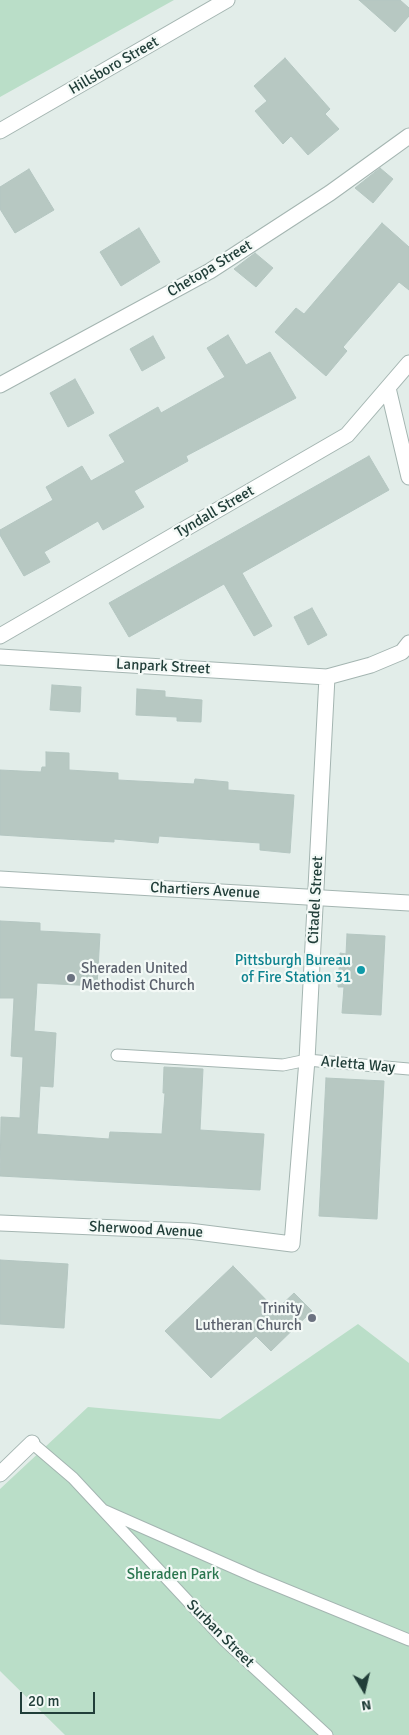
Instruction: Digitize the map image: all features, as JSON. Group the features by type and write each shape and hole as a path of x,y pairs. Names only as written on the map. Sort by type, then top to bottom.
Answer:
{"street":[{"name":"Hillsboro Street","path":"0,132 227,0"},
{"name":"Chetopa Street","path":"0,385 210,271 330,194 409,136"},
{"name":"Tyndall Street","path":"0,636 347,435 409,363"},
{"path":"388,388 409,477"},
{"path":"327,677 387,659 402,652 409,643"},
{"name":"Lanpark Street","path":"0,657 327,677"},
{"name":"Citadel Street","path":"292,1244 307,1060 327,677"},
{"name":"Chartiers Avenue","path":"0,879 409,903"},
{"name":"Sherwood Avenue","path":"0,1223 189,1231 292,1244"},
{"path":"0,1474 32,1443"}],"lane":[{"name":"Arletta Way","path":"117,1055 283,1065 307,1060 409,1069"},
{"name":"Surban Street","path":"32,1443 73,1478 225,1642 327,1735"},
{"path":"100,1508 255,1577 409,1640"}],"green space":[{"path":"0,0 174,0 0,97"},
{"name":"Sheraden Park","path":"358,1324 409,1363 409,1735 65,1735 0,1671 0,1489 88,1407 220,1419"}],"building":[{"path":"359,0 400,0 409,8 409,16 395,32"},
{"path":"285,58 330,109 325,114 339,129 308,155 291,136 283,144 255,111 267,101 254,86"},
{"path":"380,168 393,179 373,203 355,188"},
{"path":"29,169 54,210 15,233 0,209 0,187"},
{"path":"382,223 409,247 409,290 399,282 343,347 347,351 326,376 275,332 296,308 304,314"},
{"path":"139,228 160,262 121,286 100,252"},
{"path":"255,253 273,268 256,287 234,269"},
{"path":"228,335 246,365 270,352 296,398 186,456 188,461 134,491 144,507 103,530 98,521 44,552 50,562 24,576 0,535 0,530 53,500 46,487 82,466 91,481 125,462 109,435 158,407 161,413 225,377 207,348"},
{"path":"153,336 165,358 142,371 130,349"},
{"path":"75,379 94,413 68,427 50,393"},
{"path":"369,456 389,490 242,573 272,626 254,636 224,584 129,637 109,603"},
{"path":"312,608 327,635 308,645 294,617"},
{"path":"52,685 81,687 80,712 50,710"},
{"path":"137,689 165,691 165,697 202,700 201,722 177,721 177,717 136,715"},
{"path":"46,752 69,753 69,770 118,773 118,780 194,784 195,779 228,782 228,790 294,795 290,853 260,850 260,843 159,836 158,843 114,839 114,842 0,835 0,770 41,772 42,767 46,767"},
{"path":"0,921 40,923 40,931 100,934 97,986 37,983 34,1031 56,1033 53,1087 40,1086 37,1134 109,1139 110,1132 162,1134 165,1093 163,1093 164,1067 203,1069 200,1130 264,1134 260,1190 0,1176 1,1117 20,1118 23,1057 11,1056 14,998 0,998"},
{"name":"Pittsburgh Bureau of Fire Station 31","path":"347,934 385,936 381,1015 342,1013 344,987 338,987 340,953 346,954"},
{"path":"326,1078 384,1081 377,1219 319,1216"},
{"path":"0,1260 68,1264 64,1328 0,1324"},
{"path":"233,1266 276,1310 294,1293 312,1311 271,1351 256,1336 211,1378 165,1331"}],"place":[{"name":"Pittsburgh Bureau of Fire Station 31","path":"361,970"},
{"name":"Sheraden United Methodist Church","path":"71,978"},
{"name":"Trinity Lutheran Church","path":"312,1318"}]}
